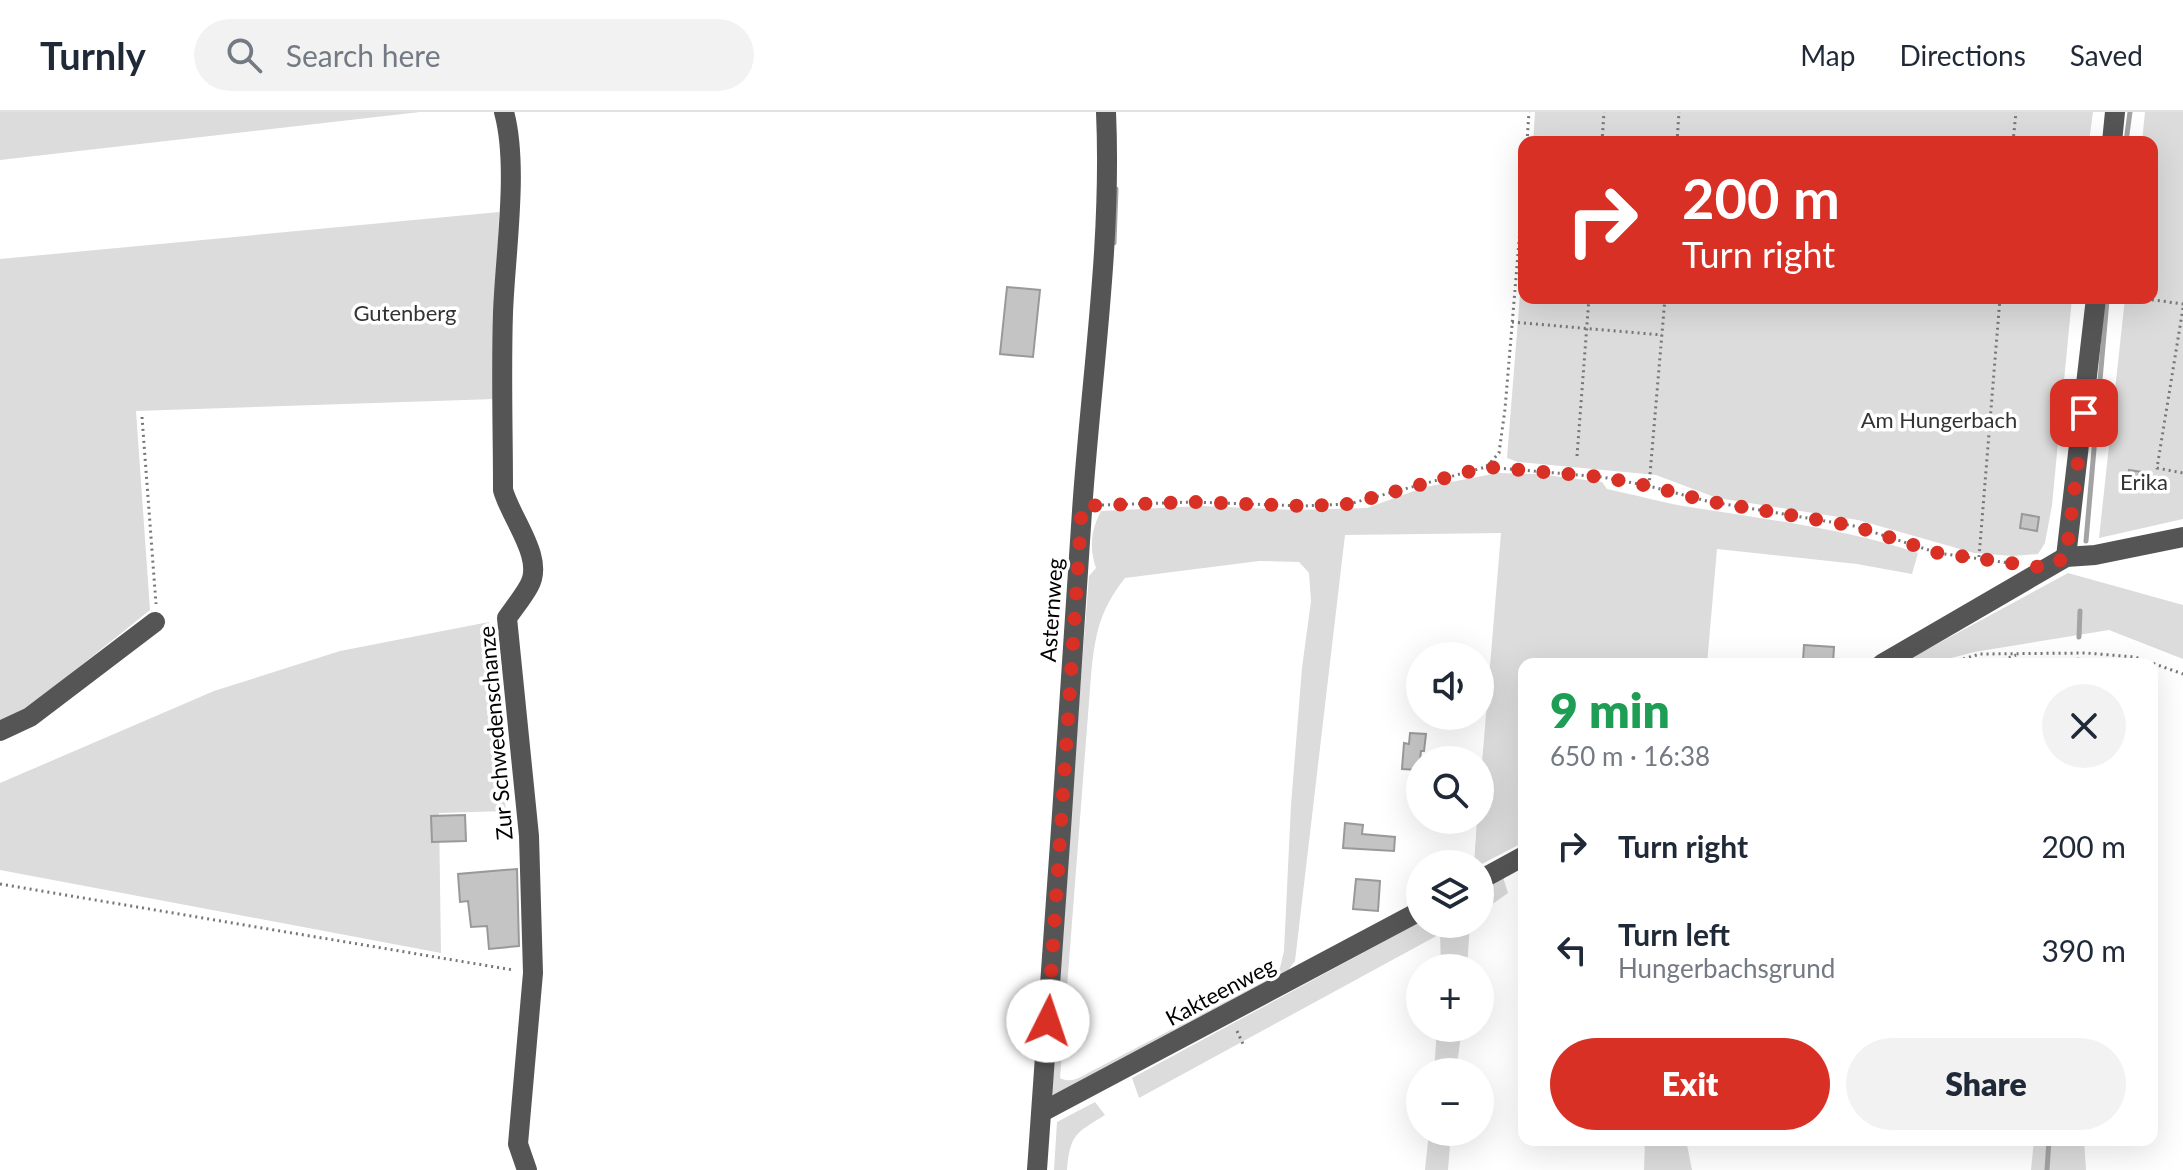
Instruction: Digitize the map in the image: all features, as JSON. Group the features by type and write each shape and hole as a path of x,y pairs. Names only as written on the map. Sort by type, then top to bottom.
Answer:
{"street":[{"name":"Zur Schwedenschanze","path":"504,112 509,129 509,190 503,314 503,490 534,566 531,584 507,618 529,836 533,973 518,1144 527,1170"},
{"name":"Asternweg","path":"1037,1170 1082,506 1099,325 1108,159 1106,112"},
{"path":"2113,136 2115,112"},
{"path":"2066,557 2095,304"},
{"path":"1892,658 2066,557 2095,555 2183,537"},
{"path":"0,731 30,717 155,622"},
{"path":"1494,872 1518,859"},
{"name":"Kakteenweg","path":"1042,1112 1406,918"}],"path":[{"path":"1527,136 1529,112"},
{"path":"1602,136 1604,112"},
{"path":"1677,136 1679,112"},
{"path":"2014,136 2016,112"},
{"path":"1486,467 1499,453 1518,252"},
{"path":"2158,301 2183,306 2157,468 2183,473"},
{"path":"1577,456 1588,304"},
{"path":"1649,486 1665,304"},
{"path":"1979,558 2000,304"},
{"path":"1512,322 1662,335"},
{"path":"142,417 155,622"},
{"path":"1082,506 1193,502 1303,506 1349,504 1486,467 1602,477 1707,501 1854,526 1938,553 2047,568"},
{"path":"1966,658 1980,654 2086,653 2138,658"},
{"path":"2008,658 2019,654"},
{"path":"2158,665 2183,674"},
{"path":"0,884 533,973"}],"green space":[{"path":"0,112 420,112 0,160"},
{"path":"1535,112 2093,112 2090,136 1533,136"},
{"name":"Erika","path":"2145,112 2183,112 2183,519 2099,538 2124,304 2158,304 2158,136 2143,136"},
{"name":"Gutenberg","path":"499,212 495,399 136,411 150,610 28,708 0,723 0,259"},
{"name":"Am Hungerbach","path":"1519,304 2071,304 2052,505 2045,543 2038,554 1974,553 1858,520 1717,498 1656,475 1518,462 1507,458"},
{"path":"1498,473 1537,474 1602,482 1607,489 1663,502 1835,531 1918,553 1912,574 1857,564 1717,549 1708,658 1518,658 1518,845 1494,858 1494,850 1475,850 1476,834 1494,834 1494,746 1483,746 1485,730 1494,730 1492,642 1501,533 1345,535 1295,961 1283,977 1053,1095 1049,1090 1089,576 1096,568 1092,553 1095,525 1101,511 1201,506 1296,510 1367,508 1425,487","holes":["1259,561 1299,562 1309,573 1311,601 1302,668 1284,951 1280,968 1263,982 1080,1077 1070,1080 1060,1078 1091,676 1097,636 1109,601 1125,578"]},
{"path":"2068,573 2183,605 2183,659 2109,630 1952,658 1911,658"},
{"path":"489,622 506,811 439,813 441,953 0,870 0,783 214,691 340,651"},
{"path":"1503,877 1508,893 1494,903 1494,882"},
{"path":"1406,930 1406,938 1433,938 1139,1098 1132,1078"},
{"path":"1440,938 1469,938 1468,954 1441,954"},
{"path":"1436,1042 1460,1042 1458,1058 1435,1058"},
{"path":"1095,1102 1105,1115 1076,1136 1070,1149 1067,1170 1054,1170 1057,1122"},
{"path":"1428,1146 1450,1146 1448,1170 1425,1170"},
{"path":"1645,1146 1687,1146 1692,1170 1644,1170"},
{"path":"2033,1146 2084,1146 2086,1170 2031,1170"}],"building":[{"path":"1007,287 1040,290 1033,357 1000,354"},
{"path":"2129,470 2143,472 2140,489 2126,487"},
{"path":"2022,514 2039,517 2037,531 2020,528"},
{"path":"1804,645 1834,647 1833,658 1803,658"},
{"path":"1410,733 1426,734 1425,746 1406,746 1406,769 1402,769 1404,743 1409,744"},
{"path":"465,815 466,841 432,842 431,816"},
{"path":"1345,823 1363,825 1362,834 1395,837 1394,851 1343,848"},
{"path":"517,869 519,946 489,949 487,926 471,927 468,901 460,902 458,874"},
{"path":"1356,879 1380,881 1378,911 1353,909"}],"waterway":[{"path":"2127,136 2130,112"},
{"path":"1114,243 1116,189"},
{"path":"2086,541 2107,304"},
{"path":"2079,637 2080,611"},
{"path":"2047,1170 2049,1146"}],"route":[{"path":"1048,1021 1082,506 1193,502 1303,506 1349,504 1486,467 1625,481 1707,501 1854,526 1938,553 2047,568 2066,557 2084,413"}]}
